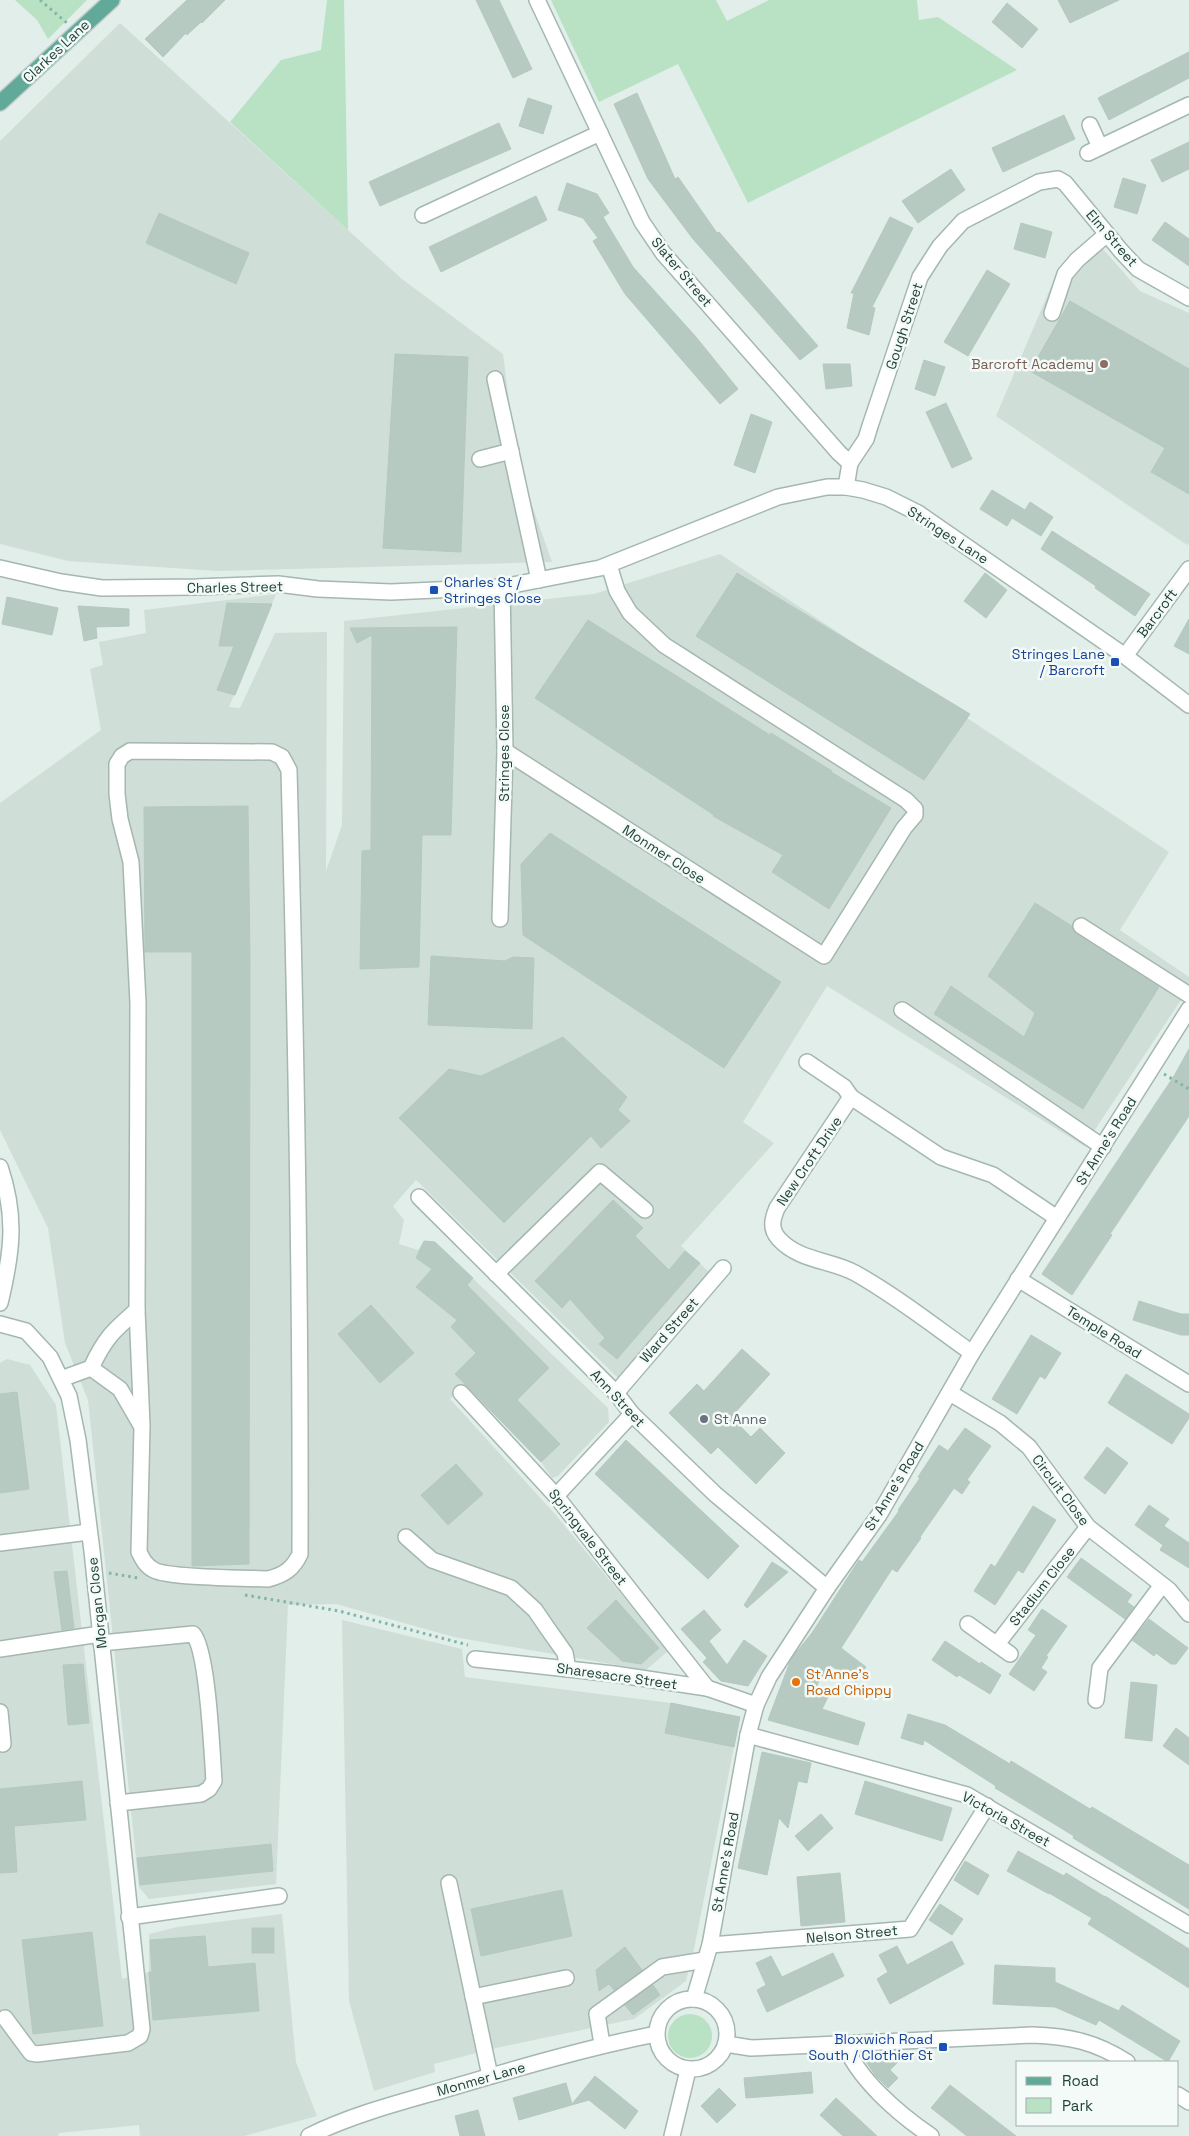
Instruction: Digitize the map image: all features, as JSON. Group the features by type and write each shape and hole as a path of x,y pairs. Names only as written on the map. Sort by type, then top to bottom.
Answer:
{"main road":[{"name":"Clarkes Lane","path":"0,103 112,0"}],"street":[{"name":"Slater Street","path":"537,0 642,222 663,253 839,453 850,463"},
{"path":"1090,125 1094,150 1189,105"},
{"path":"423,215 600,133"},
{"name":"Elm Street","path":"1040,182 1058,179 1065,183 1138,269 1189,298"},
{"name":"Gough Street","path":"850,463 866,439 920,277 940,246 963,221 1040,182"},
{"path":"1052,313 1065,274 1077,260 1107,234"},
{"path":"495,379 539,580"},
{"path":"480,459 511,451"},
{"path":"846,487 850,463"},
{"name":"Stringes Lane","path":"502,587 600,568 778,497 827,486 846,487 886,497 918,512 1125,656 1189,705"},
{"name":"Monmer Close","path":"505,751 824,956 904,828 915,815 914,809 906,800 664,645 630,613 617,591 609,565"},
{"name":"Charles Street","path":"0,568 61,582 102,588 278,584 318,589 391,592 502,587"},
{"name":"Barcroft","path":"1125,656 1189,569"},
{"name":"Stringes Close","path":"500,919 505,751 502,587"},
{"path":"130,751 272,752 282,757 289,770 290,789 294,951 300,1452 300,1554 295,1564 279,1576 268,1579 155,1572 146,1565 139,1552 142,1427 138,1310 138,1003 130,862 116,794 117,764 122,756 130,751"},
{"path":"1081,926 1189,995"},
{"name":"St Anne's Road","path":"694,1999 710,1945 748,1736 756,1705 769,1678 827,1588 879,1515 972,1352 1189,1008"},
{"path":"902,1010 1103,1147"},
{"path":"807,1062 844,1087 851,1098 941,1157 993,1175 1057,1218"},
{"name":"New Croft Drive","path":"851,1098 777,1208 772,1219 772,1228 786,1246 801,1255 854,1272 972,1352"},
{"path":"0,1167 7,1194 12,1234 10,1264 0,1303"},
{"path":"496,1274 600,1172 645,1210"},
{"name":"Ann Street","path":"419,1197 616,1393 632,1414 715,1494 827,1588"},
{"name":"Ward Street","path":"616,1393 722,1268"},
{"name":"Temple Road","path":"1018,1279 1189,1384"},
{"path":"61,1379 91,1368 102,1345 110,1334 138,1310"},
{"name":"Morgan Close","path":"0,1324 26,1331 50,1358 70,1396 78,1440 94,1571 142,2029 140,2036 135,2040 117,2046 37,2054 32,2053 5,2018"},
{"path":"91,1368 120,1389 142,1427"},
{"name":"Springvale Street","path":"462,1393 556,1496 706,1688"},
{"name":"Circuit Close","path":"950,1393 1000,1423 1029,1448 1088,1527 1168,1590 1189,1614"},
{"path":"556,1496 632,1414"},
{"name":"Stadium Close","path":"997,1644 1088,1527"},
{"path":"0,1542 89,1532"},
{"path":"406,1537 432,1560 511,1588 535,1610 565,1653 568,1669"},
{"path":"1096,1700 1100,1668 1162,1585"},
{"path":"968,1624 1010,1654"},
{"path":"0,1649 101,1638 193,1634 198,1639 204,1660 214,1781 209,1789 201,1794 118,1803"},
{"name":"Sharesacre Street","path":"475,1659 614,1674 706,1688 756,1705"},
{"path":"0,1712 4,1744"},
{"name":"Victoria Street","path":"748,1736 967,1795 1189,1926"},
{"name":"Nelson Street","path":"710,1945 910,1929 987,1806"},
{"path":"449,1883 490,2076"},
{"path":"129,1917 279,1896"},
{"path":"602,2044 597,2014 662,1967 705,1960"},
{"path":"473,1997 566,1978"},
{"path":"694,1999 705,2002 719,2012 725,2022 727,2032 726,2044 721,2054 712,2064 700,2069 688,2070 668,2061 658,2046 656,2034 660,2017 668,2008 684,2000 694,1999"},
{"name":"Monmer Lane","path":"309,2136 366,2113 490,2076 602,2044 656,2034"},
{"path":"726,2044 751,2048 844,2042 1060,2035 1088,2042 1125,2061"},
{"path":"844,2042 855,2067 916,2125 931,2136"},
{"path":"672,2136 688,2070"}],"path":[{"path":"40,0 77,31"},
{"path":"1153,1067 1189,1089"},
{"path":"94,1571 143,1579"},
{"path":"241,1595 339,1611 475,1647 475,1659"}],"shaded area":[{"path":"120,23 402,279 503,354 517,463 552,562 217,571 68,561 0,544 0,141"},
{"name":"Barcroft Academy","path":"1103,249 1140,291 1189,313 1189,543 1187,545 996,416 1053,282"},
{"path":"720,554 1169,852 1120,930 1189,977 1189,988 1084,1146 827,986 743,1122 774,1143 681,1246 710,1273 618,1378 416,1180 393,1206 404,1220 399,1244 418,1250 424,1241 435,1242 608,1408 609,1422 558,1476 552,1478 541,1462 465,1385 450,1399 554,1513 668,1651 646,1670 454,1637 336,1604 288,1605 276,1884 149,1899 139,1887 88,1400 65,1343 48,1228 0,1130 0,803 101,730 90,669 103,665 99,642 146,633 144,610 276,594 229,707 240,708 275,633 327,632 326,871 342,825 344,621 594,594"},
{"path":"7,1359 30,1365 56,1405 122,1979 149,1972 149,1934 177,1927 282,1914 296,2062 317,2116 244,2136 140,2136 139,2125 59,2133 58,2136 0,2136 0,1363"},
{"path":"342,1620 462,1649 465,1677 671,1703 665,1733 734,1747 686,1981 634,2019 496,2048 434,2064 435,2072 374,2091 349,2001"}],"green space":[{"path":"15,0 87,0 48,39 37,20"},
{"path":"327,0 344,0 348,230 230,122 281,60 321,50"},
{"path":"551,0 716,0 727,21 769,0 917,0 919,20 938,17 1017,70 748,203 678,64 599,102"},
{"path":"686,2014 694,2014 706,2020 712,2036 706,2052 694,2058 686,2058 674,2052 668,2040 668,2032 674,2020"}],"building":[{"path":"187,0 225,0 202,23 187,35 186,33 163,57 145,39"},
{"path":"476,0 499,0 532,69 513,78"},
{"path":"1058,0 1119,0 1070,23"},
{"path":"1007,3 1038,29 1022,48 992,22"},
{"path":"1189,52 1189,78 1109,120 1098,98"},
{"path":"637,93 675,179 678,177 717,233 719,232 818,346 800,360 693,239 648,179 614,104"},
{"path":"528,98 552,106 543,134 519,126"},
{"path":"1064,115 1075,139 1003,172 992,148"},
{"path":"499,123 511,149 380,206 369,182"},
{"path":"1189,142 1189,169 1162,182 1151,160"},
{"path":"951,169 965,190 918,223 902,201"},
{"path":"1123,178 1146,185 1137,214 1114,207"},
{"path":"567,183 597,194 609,213 603,217 633,267 696,337 738,389 720,404 625,294 593,241 598,238 583,218 558,210"},
{"path":"536,196 547,220 441,272 429,247"},
{"path":"159,213 249,253 236,284 146,243"},
{"path":"890,217 913,228 872,307 875,308 869,335 847,328 854,293 851,293"},
{"path":"1165,222 1189,239 1189,266 1152,240"},
{"path":"1021,223 1052,232 1045,258 1014,249"},
{"path":"987,270 1010,284 968,356 944,342"},
{"path":"1070,301 1189,369 1189,494 1151,472 1165,448 1030,371"},
{"path":"395,354 468,357 461,552 383,548"},
{"path":"924,360 945,367 935,396 915,389"},
{"path":"823,364 850,364 852,386 826,389"},
{"path":"946,403 972,459 952,468 926,412"},
{"path":"751,414 772,422 755,473 734,465"},
{"path":"992,490 1025,510 1030,502 1053,517 1041,536 1012,518 1007,526 980,509"},
{"path":"1052,531 1150,594 1135,616 1095,588 1096,586 1041,549"},
{"path":"737,573 970,714 924,780 696,636"},
{"path":"985,573 1007,590 986,618 964,601"},
{"path":"7,597 58,608 52,635 2,624"},
{"path":"227,603 272,604 235,695 217,690 234,646 219,646"},
{"path":"78,606 129,609 129,626 96,627 97,638 84,641"},
{"path":"1189,619 1189,654 1174,646"},
{"path":"588,620 770,735 771,733 891,808 829,909 772,872 783,855 713,816 535,698"},
{"path":"457,627 451,835 422,835 419,967 360,969 362,851 371,850 372,635 357,643 350,628"},
{"path":"248,806 250,964 249,1564 192,1566 192,952 145,952 144,807"},
{"path":"550,833 781,982 724,1068 523,935 521,864"},
{"path":"1035,903 1072,926 1076,934 1159,987 1083,1109 934,1014 951,986 1024,1037 1035,1013 988,976"},
{"path":"431,956 505,961 513,957 534,958 532,1029 428,1025"},
{"path":"563,1037 627,1097 618,1110 630,1121 601,1148 591,1136 504,1223 399,1118 449,1069 481,1076"},
{"path":"1189,1049 1189,1116 1110,1234 1112,1235 1072,1295 1042,1274 1174,1076"},
{"path":"613,1200 643,1228 635,1236 669,1270 685,1251 700,1263 617,1359 599,1344 605,1338 570,1299 562,1308 535,1281"},
{"path":"424,1241 435,1242 473,1278 467,1285 549,1368 517,1400 560,1444 541,1462 455,1374 476,1353 451,1327 457,1320 416,1287 432,1269 416,1258"},
{"path":"1139,1301 1181,1314 1189,1314 1189,1335 1181,1335 1133,1320"},
{"path":"371,1305 414,1353 380,1383 338,1334"},
{"path":"1031,1335 1061,1353 1045,1379 1040,1376 1017,1414 992,1399"},
{"path":"742,1349 770,1374 731,1417 751,1437 760,1428 785,1453 756,1484 718,1447 711,1454 669,1413 697,1384 704,1391"},
{"path":"1126,1374 1189,1414 1189,1418 1172,1444 1108,1403"},
{"path":"17,1392 29,1489 0,1493 0,1394"},
{"path":"965,1428 991,1446 967,1480 970,1482 962,1494 954,1488 897,1572 892,1569 841,1648 866,1667 856,1682 830,1665 817,1685 829,1695 822,1709 865,1723 858,1745 768,1720 794,1655 812,1633 859,1560 862,1562 899,1511 939,1445 948,1451"},
{"path":"626,1440 739,1546 708,1579 595,1474"},
{"path":"1107,1447 1128,1463 1105,1494 1084,1478"},
{"path":"456,1464 483,1494 448,1525 421,1495"},
{"path":"1149,1505 1169,1519 1164,1526 1189,1543 1189,1568 1160,1550 1163,1545 1135,1525"},
{"path":"1033,1506 1056,1520 1023,1573 1018,1570 995,1605 974,1591 991,1564 995,1567"},
{"path":"1081,1558 1132,1595 1127,1602 1134,1607 1125,1619 1067,1577"},
{"path":"772,1562 788,1572 747,1608 744,1605"},
{"path":"67,1571 74,1628 62,1630 54,1572"},
{"path":"616,1600 659,1648 641,1664 622,1661 587,1628"},
{"path":"1042,1609 1067,1626 1046,1656 1048,1657 1041,1668 1047,1672 1034,1691 1009,1674 1036,1635 1028,1630"},
{"path":"704,1610 721,1630 709,1641 727,1665 744,1640 767,1656 748,1686 721,1681 703,1662 707,1658 681,1629"},
{"path":"1149,1619 1188,1648 1176,1664 1171,1664 1156,1653 1154,1656 1132,1640"},
{"path":"945,1641 1001,1675 990,1694 959,1675 957,1677 932,1660"},
{"path":"83,1664 89,1723 68,1725 63,1665"},
{"path":"1131,1682 1157,1685 1152,1741 1125,1738"},
{"path":"671,1703 740,1717 734,1747 665,1733"},
{"path":"908,1714 945,1725 1010,1764 1011,1761 1090,1809 1092,1807 1189,1865 1189,1909 1073,1838 1074,1836 995,1788 996,1786 924,1740 923,1745 901,1738"},
{"path":"1176,1728 1189,1738 1189,1765 1163,1746"},
{"path":"762,1752 811,1763 807,1783 798,1781 788,1828 779,1818 767,1875 738,1868"},
{"path":"82,1781 86,1820 14,1826 17,1872 0,1873 0,1789"},
{"path":"865,1781 952,1808 942,1841 855,1814"},
{"path":"821,1814 833,1828 808,1851 795,1836"},
{"path":"271,1844 273,1871 140,1885 137,1858"},
{"path":"1018,1851 1064,1876 1066,1873 1189,1949 1189,1988 1088,1924 1092,1918 1007,1871"},
{"path":"965,1861 989,1875 978,1895 954,1880"},
{"path":"840,1873 845,1922 801,1926 797,1877"},
{"path":"562,1890 572,1936 481,1956 471,1909"},
{"path":"940,1904 963,1919 952,1935 929,1920"},
{"path":"252,1928 274,1928 274,1953 252,1953"},
{"path":"92,1932 103,2026 33,2034 22,1940"},
{"path":"205,1936 208,1967 255,1963 259,2011 153,2020 149,1972 152,1972 150,1940"},
{"path":"952,1941 964,1964 890,2004 877,1979 888,1972 879,1955 897,1946 907,1965"},
{"path":"625,1947 642,1970 614,1990 609,1984 599,1991 596,1970"},
{"path":"833,1953 844,1976 767,2012 757,1990 766,1985 756,1963 771,1956 782,1977"},
{"path":"995,1965 1055,1968 1055,1982 1119,2011 1122,2005 1180,2041 1169,2061 1166,2061 1099,2020 1096,2025 1055,2007 993,2004"},
{"path":"653,1985 660,1995 633,2015 625,2005"},
{"path":"898,2051 901,2059 890,2070 898,2078 888,2088 876,2076 861,2055 862,2052"},
{"path":"811,2072 813,2093 746,2098 744,2078"},
{"path":"595,2076 638,2111 625,2129 589,2100 519,2120 513,2098 566,2083 572,2104"},
{"path":"950,2085 1016,2136 967,2136 931,2108"},
{"path":"719,2088 736,2105 717,2123 701,2106"},
{"path":"836,2098 877,2136 843,2136 820,2115"},
{"path":"478,2110 485,2136 460,2136 455,2116"}],"place":[{"name":"Barcroft Academy","path":"1104,364"},
{"name":"Charles St / Stringes Close","path":"434,590"},
{"name":"Stringes Lane / Barcroft","path":"1115,662"},
{"name":"St Anne","path":"704,1419"},
{"name":"St Anne's Road Chippy","path":"796,1682"},
{"name":"Bloxwich Road South / Clothier St","path":"943,2047"}]}
